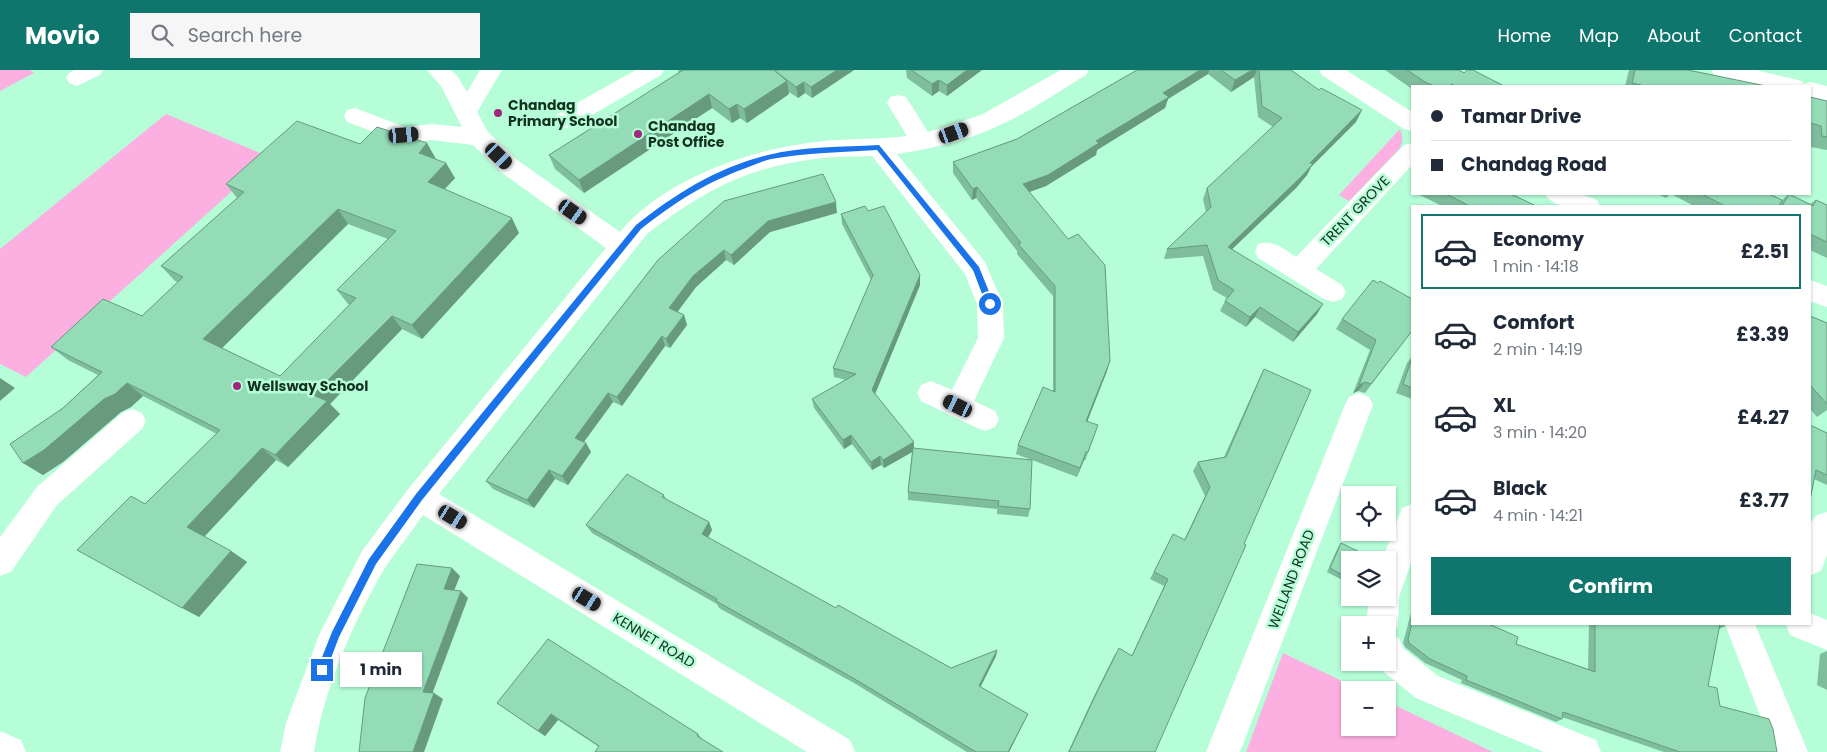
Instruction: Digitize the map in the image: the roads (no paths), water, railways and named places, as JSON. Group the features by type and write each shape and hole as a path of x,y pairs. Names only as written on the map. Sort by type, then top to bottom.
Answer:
{"street":[{"path":"438,70 450,82 479,137 509,166 621,246"},
{"path":"466,112 491,70"},
{"path":"565,120 653,70"},
{"path":"297,752 302,723 335,635 373,562 419,497 638,227 666,205 694,187 722,174 768,157 818,150 879,148 922,141 954,133 989,121 1078,70"},
{"path":"1330,70 1411,122"},
{"path":"1722,70 1790,85"},
{"path":"1811,90 1827,94"},
{"path":"898,103 922,141"},
{"path":"355,116 404,135 432,132 479,137"},
{"path":"879,148 976,269 990,304 991,338 958,406"},
{"name":"TRENT GROVE","path":"1298,271 1411,152"},
{"path":"1559,195 1585,205"},
{"path":"1267,252 1333,292"},
{"path":"1811,290 1827,297"},
{"path":"930,393 985,419"},
{"name":"WELLAND ROAD","path":"1223,752 1359,405"},
{"path":"0,562 47,496 132,421"},
{"name":"KENNET ROAD","path":"419,497 838,752"},
{"path":"1396,564 1411,520"},
{"path":"1811,558 1822,529 1827,525"},
{"path":"1740,625 1791,752"},
{"path":"1804,625 1827,635"},
{"path":"1396,662 1427,688 1584,752"},
{"path":"0,748 9,752"}],"place":[{"name":"Chandag Primary School","path":"498,113"},
{"name":"Chandag Post Office","path":"638,134"},
{"name":"Wellsway School","path":"237,386"}]}
